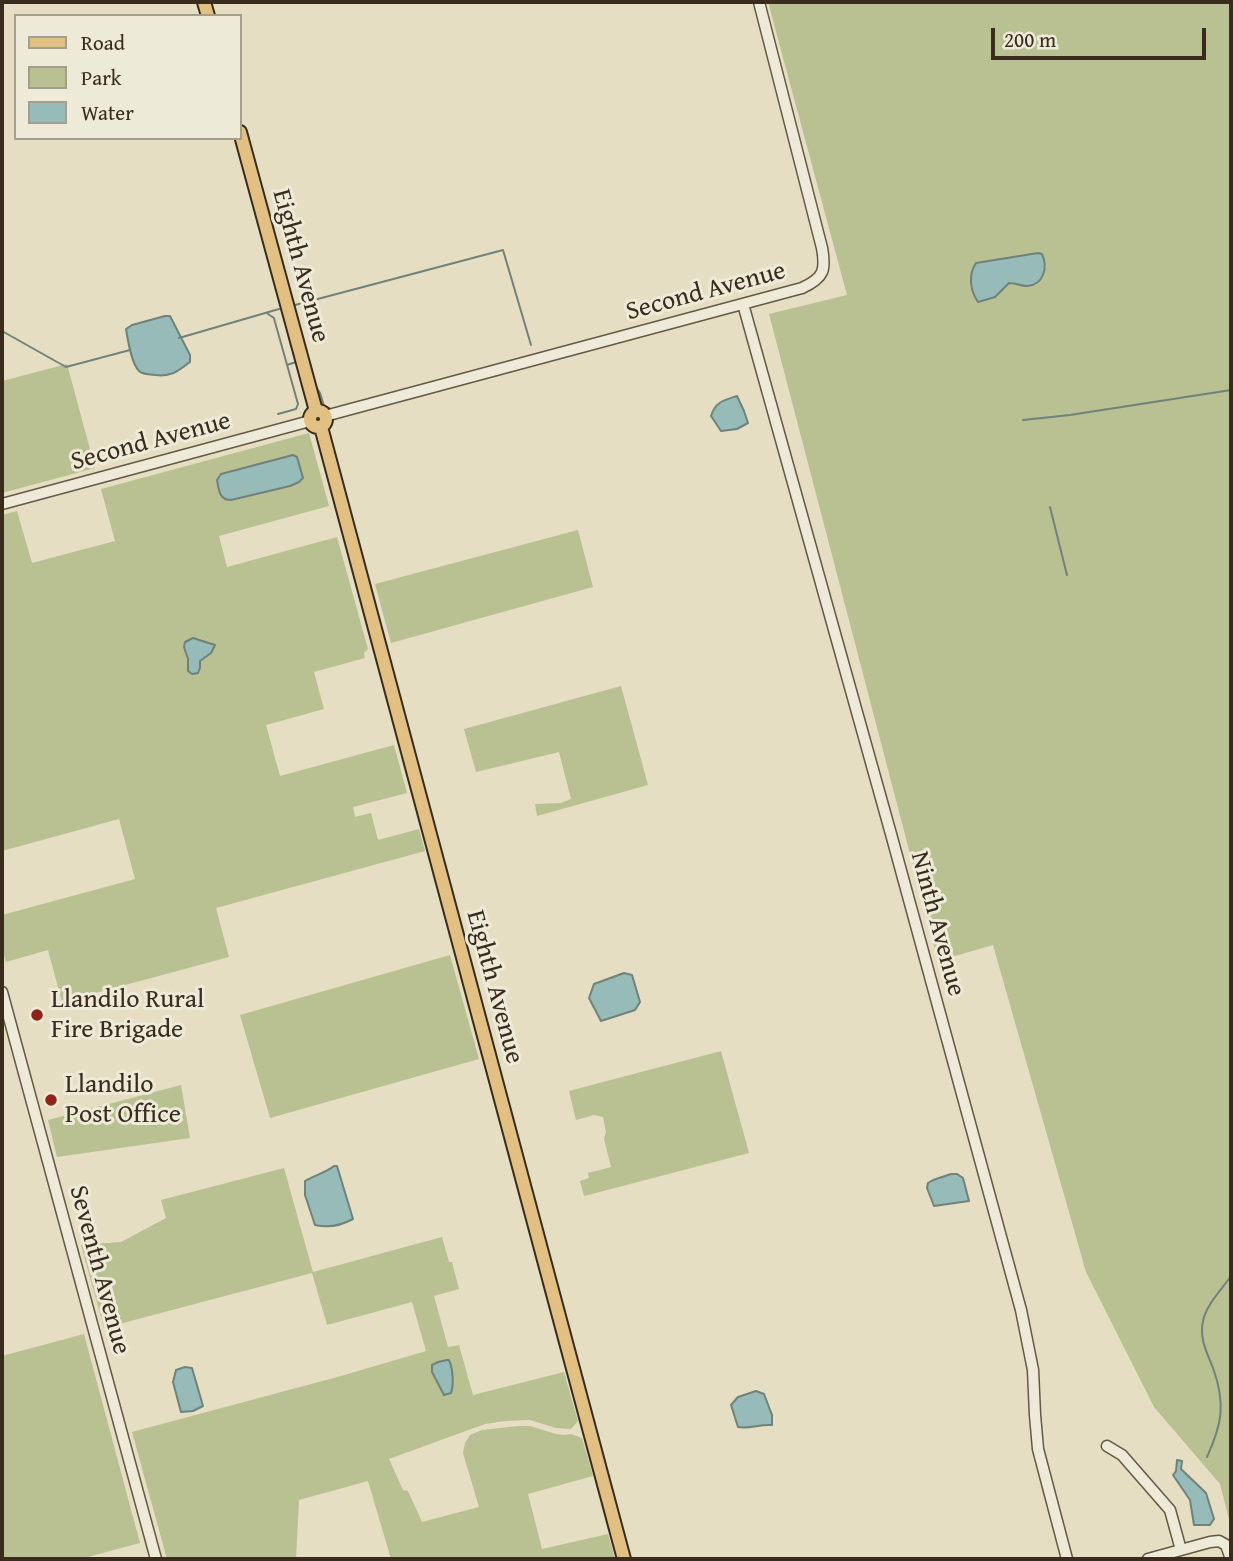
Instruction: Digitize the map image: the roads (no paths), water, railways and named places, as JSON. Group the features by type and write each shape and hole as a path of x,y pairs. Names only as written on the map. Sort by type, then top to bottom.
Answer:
{"main road":[{"name":"Eighth Avenue","path":"242,139 624,1559"}],"street":[{"name":"Second Avenue","path":"2,504 802,288 815,282 825,265 822,248 760,2"},
{"name":"Ninth Avenue","path":"743,304 1021,1310 1033,1370 1038,1449 1068,1559"},
{"name":"Seventh Avenue","path":"2,992 156,1559"},
{"path":"1107,1446 1122,1455 1170,1510 1181,1550"},
{"path":"1148,1559 1219,1541 1226,1545 1231,1559"}],"water":[{"path":"1042,254 1045,264 1041,279 1027,286 1009,283 995,297 978,302 971,282 976,263"},
{"path":"170,316 190,355 190,362 170,374 142,373 134,363 126,329"},
{"path":"737,396 748,423 737,429 721,431 711,416 713,411 721,402"},
{"path":"293,455 297,457 303,478 299,482 231,500 220,494 217,480 221,474"},
{"path":"193,638 215,645 211,653 200,661 198,673 192,674 188,671 184,647 185,642"},
{"path":"624,973 632,975 640,1002 635,1010 601,1021 589,998 594,984"},
{"path":"337,1166 353,1219 335,1225 315,1225 305,1195 305,1181"},
{"path":"951,1174 963,1178 969,1201 934,1206 927,1188 928,1183"},
{"path":"449,1360 453,1385 451,1393 444,1395 432,1372 432,1365"},
{"path":"192,1368 203,1406 193,1411 181,1412 173,1382 176,1370"},
{"path":"756,1391 764,1394 772,1415 772,1425 738,1427 731,1405 738,1397"},
{"path":"1177,1460 1182,1461 1181,1469 1206,1493 1214,1519 1210,1525 1194,1525 1190,1500 1173,1475"}],"waterway":[{"path":"295,305 503,250 531,345"},
{"path":"179,338 279,309"},
{"path":"268,314 274,318 298,404 296,409 278,414"},
{"path":"2,331 66,367 130,350"},
{"path":"309,360 316,387 324,406 329,408"},
{"path":"287,365 296,362"},
{"path":"1023,420 1231,390"},
{"path":"1050,507 1067,575"},
{"path":"1207,1457 1219,1424 1221,1403 1217,1381 1204,1345 1202,1327 1207,1309 1231,1276"}],"place":[{"name":"Llandilo Rural Fire Brigade","path":"37,1015"},
{"name":"Llandilo Post Office","path":"51,1100"}]}
